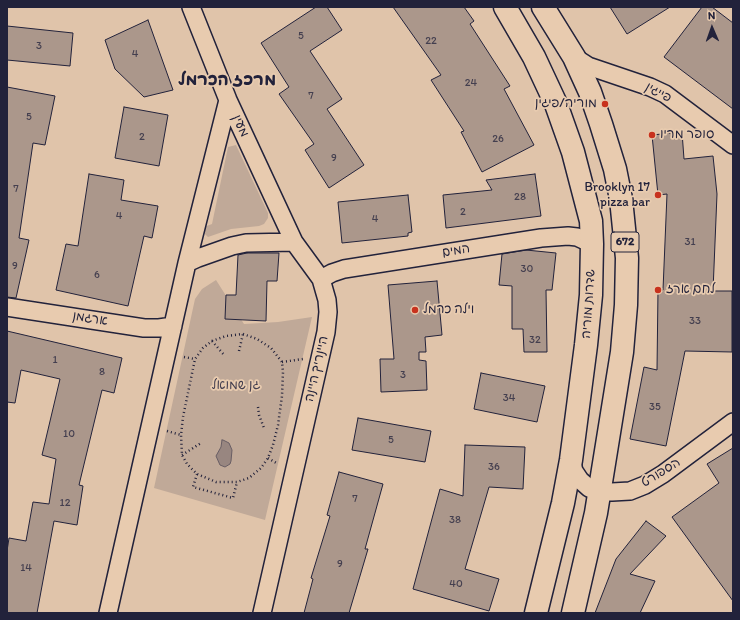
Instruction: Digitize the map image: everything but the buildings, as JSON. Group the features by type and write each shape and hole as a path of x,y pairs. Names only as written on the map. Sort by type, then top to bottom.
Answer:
{"main road":[{"name":"שדרות מוריה","path":"505,7 534,57 556,104 573,152 591,221 591,295 587,338 571,460 563,503 536,613"},
{"name":"672","path":"543,7 574,57 590,92 615,169 621,199 627,258 626,305 622,352 600,492 573,613"}],"street":[{"name":"מעין","path":"191,7 228,100 294,242"},
{"name":"פייגין","path":"574,57 588,66 650,87 665,94 733,145"},
{"path":"108,613 187,263 228,100"},
{"name":"המים","path":"321,279 344,269 541,238 568,236 577,237 592,244"},
{"path":"187,263 232,246 246,243 294,242"},
{"name":"היינריך היינה","path":"262,613 326,332 328,312 328,300 321,279 294,242"},
{"name":"ארגמן","path":"7,307 144,328 173,326"},
{"name":"הספורט","path":"600,492 630,490 645,485 663,474 733,422"},
{"path":"571,460 574,471 580,480 589,488 600,492"}],"path":[{"path":"239,351 243,334"},
{"path":"243,334 257,339 271,348 282,362 284,372 278,425 271,452 261,468 249,478 237,482 216,482 197,474 187,464 182,455 181,429 195,359 212,341 226,336 243,334"},
{"path":"212,341 225,356"},
{"path":"258,407 259,415 264,428"},
{"path":"182,455 201,443"},
{"path":"197,474 193,487 233,498 237,482"}],"green space":[{"path":"236,145 268,213 268,218 264,224 259,226 231,229 208,237 203,232 204,227 212,224 228,147"},
{"name":"גן שמואל","path":"216,280 244,324 278,322 312,317 265,520 154,488 195,299 202,289"}],"shaded area":[{"path":"222,440 229,443 232,450 230,464 225,467 220,465 216,456 221,447"}],"place":[{"name":"מוריה/פיגין","path":"605,104"},
{"name":"סופר מריו","path":"652,135"},
{"name":"Brooklyn 17 pizza bar","path":"658,195"},
{"name":"לחם ארז","path":"658,290"},
{"name":"וילה כרמל","path":"415,310"}],"district":[{"name":"מרכז הכרמל","path":"227,81"}]}
